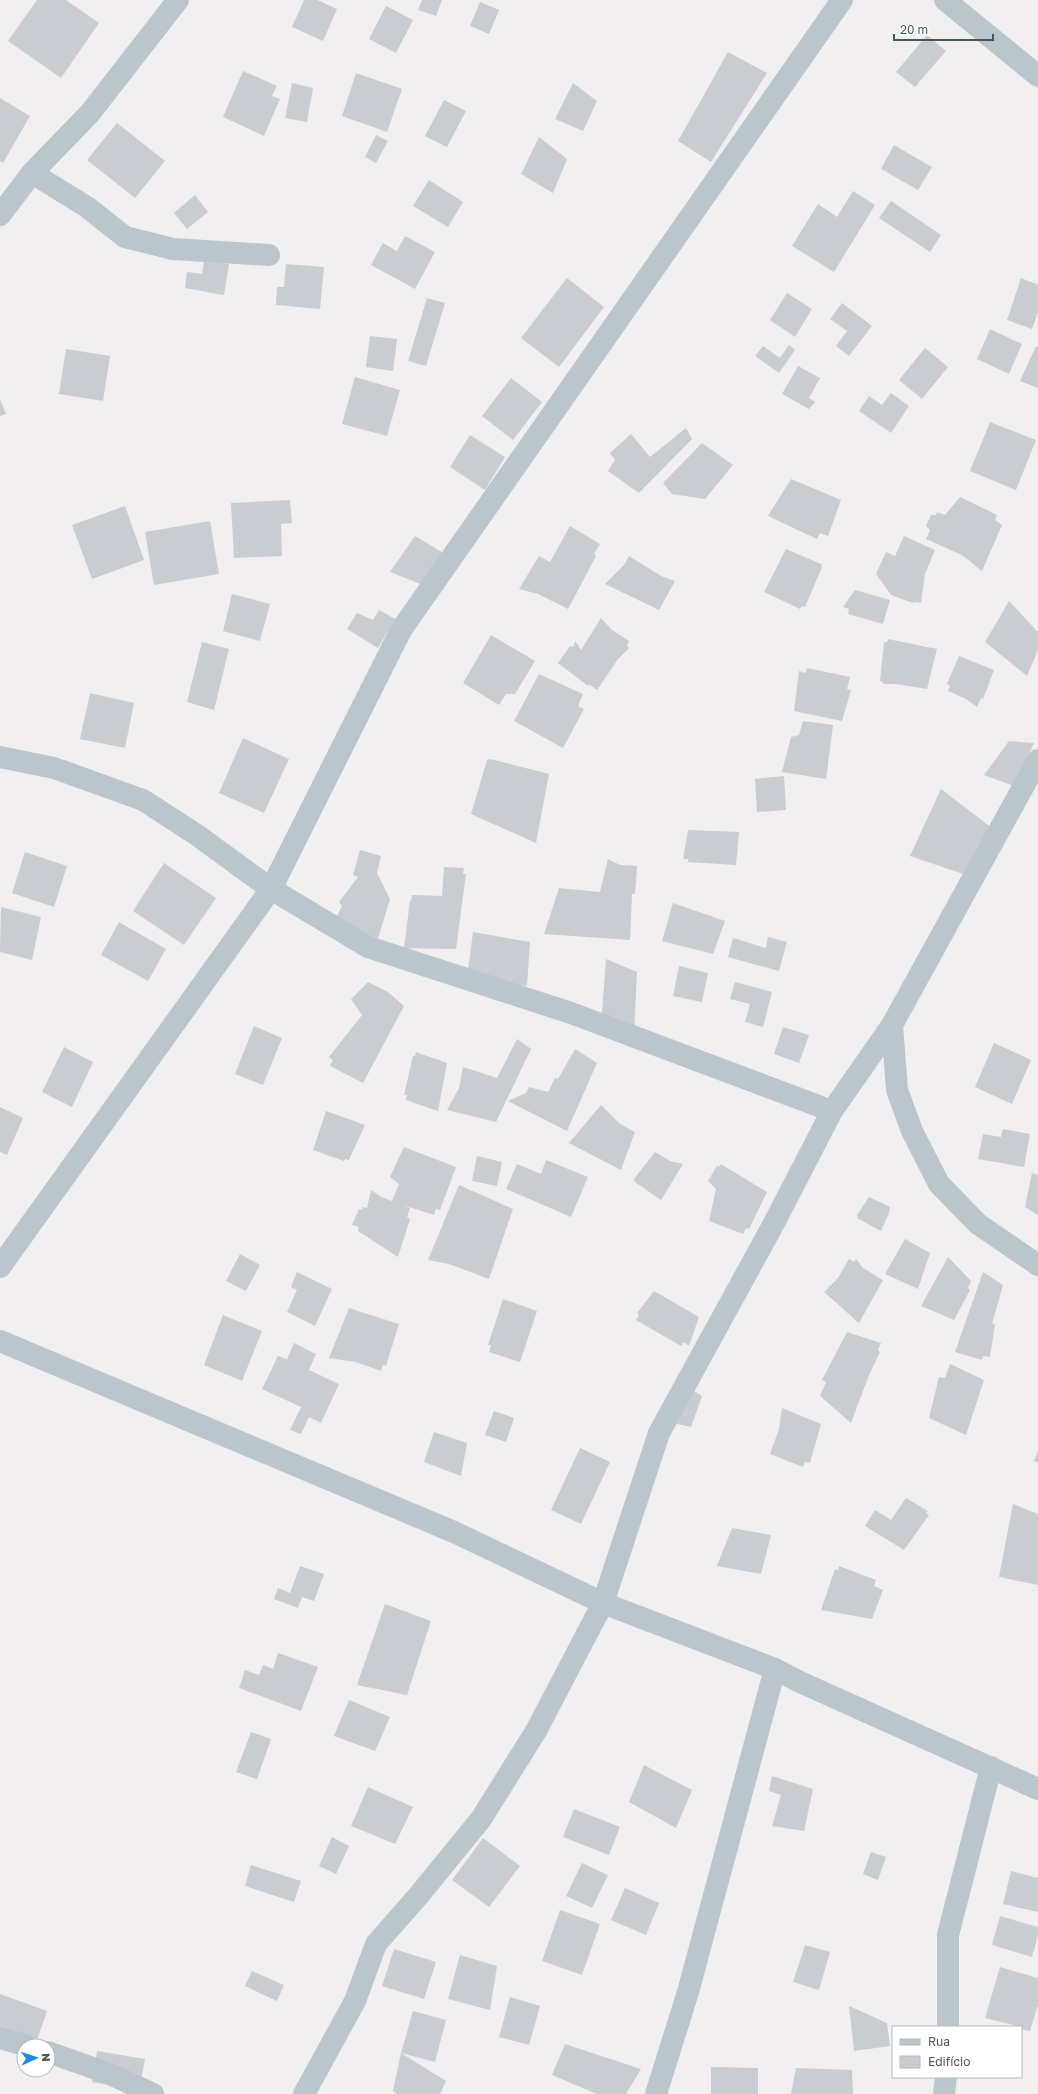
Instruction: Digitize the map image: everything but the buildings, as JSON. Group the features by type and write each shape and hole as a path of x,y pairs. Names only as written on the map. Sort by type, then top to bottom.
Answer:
{"street":[{"path":"0,1267 271,889 401,630 842,0"},
{"path":"945,0 1038,76"},
{"path":"0,215 32,172 90,113 172,2"},
{"path":"32,172 87,208 125,237 173,249 269,255"},
{"path":"0,758 54,768 143,800 197,835 271,889 368,947 571,1013 832,1110"},
{"path":"304,2094 355,2001 376,1944 419,1895 481,1819 536,1731 603,1603 660,1433 773,1225 832,1110 892,1025 1038,760"},
{"path":"892,1025 898,1090 912,1131 939,1184 978,1224 1038,1265"},
{"path":"0,1341 454,1532 603,1603 775,1669 800,1682 1038,1789"},
{"path":"656,2094 688,1992 775,1669"},
{"path":"948,2026 948,1935 991,1767"},
{"path":"0,2038 16,2043"},
{"path":"56,2055 110,2074 153,2094"},
{"path":"944,2094 946,2078"}]}
